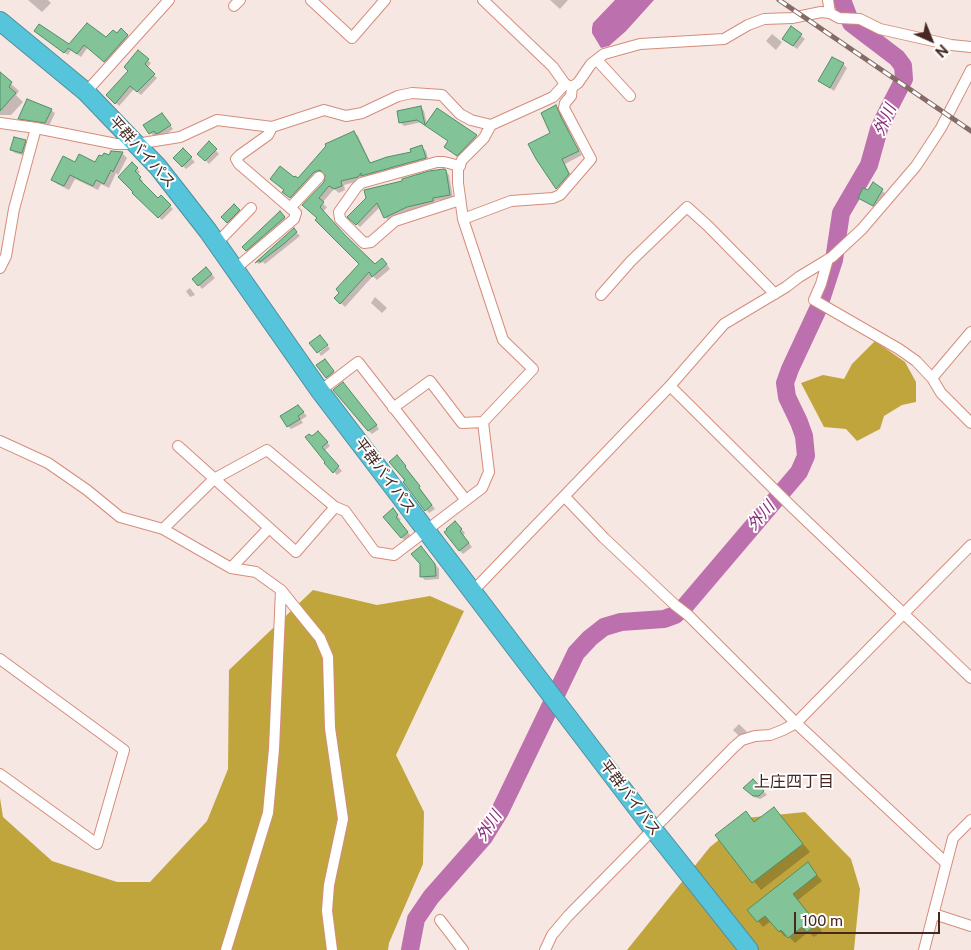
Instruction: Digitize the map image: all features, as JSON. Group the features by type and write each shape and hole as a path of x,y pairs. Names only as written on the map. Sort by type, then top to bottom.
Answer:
{"highway":[{"name":"平群バイパス","path":"0,21 86,92 158,167 217,243 320,391 653,829 749,950"}],"street":[{"path":"86,92 169,0"},
{"path":"311,0 352,38 385,0"},
{"path":"463,219 511,201 553,198 560,195 590,159 589,153 564,108 565,103 571,96 568,86 553,67 483,0"},
{"path":"828,0 834,16"},
{"path":"0,123 116,144 136,144 180,137 217,120 272,127 324,110 346,116 362,113 398,96 412,93 442,95 460,114 471,120 491,124 517,114 553,97 568,86 578,83 591,64 604,54 640,44 724,39 748,25 764,19 792,18 821,12 834,16 860,19 880,29 951,45 971,47"},
{"path":"597,60 630,96"},
{"path":"473,591 670,386 724,324 830,258 862,230 916,166 941,128 971,70"},
{"path":"393,408 430,381 462,423 483,422 533,369 503,340 463,219 458,183 460,166 462,160 484,138 491,124"},
{"path":"234,268 294,219 296,213 239,164 236,159 240,154 268,135 272,127"},
{"path":"0,268 6,256 14,209 36,128"},
{"path":"460,166 437,162 361,184 339,212 340,219 364,243 371,242 395,221 460,200"},
{"path":"290,208 318,177"},
{"path":"601,295 631,261 687,207 775,294"},
{"path":"217,243 251,208"},
{"path":"830,258 821,284 819,303 899,349 916,361 932,378 941,393 971,423"},
{"path":"932,378 971,332"},
{"path":"320,391 358,362 465,500"},
{"path":"670,386 771,487 971,678"},
{"path":"163,529 214,479 267,450 335,506 345,511 375,552 394,555 482,488 489,472 483,422"},
{"path":"0,441 48,463 87,490 120,517 163,529 230,568 256,572 281,590 320,638 328,657 330,728 343,819 329,885 327,911 332,950"},
{"path":"178,446 296,552 335,506"},
{"path":"565,497 604,538 674,604 688,614 796,723 946,863"},
{"path":"230,568 269,528"},
{"path":"545,950 552,935 568,916 742,740 755,736 770,735 796,723 971,544"},
{"path":"226,950 268,812 275,740 281,590"},
{"path":"0,658 124,750 97,844 0,774"},
{"path":"924,950 953,838 971,820"},
{"path":"934,914 971,926"},
{"path":"440,920 463,950"}],"shaded area":[{"path":"615,0 654,0 626,31 609,46 601,48 592,33 593,23"},
{"path":"875,341 905,362 916,382 916,402 902,405 884,416 880,429 857,441 846,429 824,427 801,383 823,375 844,379 852,364"},
{"path":"313,590 377,605 430,596 464,611 396,755 424,812 423,864 389,943 388,950 0,950 0,798 3,817 52,861 117,882 150,882 207,821 228,769 229,670"},
{"path":"805,812 851,859 860,889 854,950 627,950 710,847 746,818"}],"building":[{"path":"87,23 106,37 113,30 117,33 121,28 128,35 104,62 84,45 77,54 68,48 64,53 34,31 39,24 69,44"},
{"path":"791,26 802,34 793,46 782,39"},
{"path":"138,50 149,59 145,64 155,74 137,92 130,86 115,104 106,95 128,71 124,67"},
{"path":"832,57 844,63 830,88 818,81"},
{"path":"0,72 12,82 9,87 16,93 0,111"},
{"path":"27,99 52,109 45,123 18,119"},
{"path":"556,105 579,151 562,159 569,174 556,189 528,144 550,133 541,113"},
{"path":"421,106 425,125 437,108 477,135 457,156 444,147 448,141 417,120 399,123 397,111"},
{"path":"162,113 171,125 159,133 156,134 154,131 149,134 143,125"},
{"path":"354,131 370,163 411,152 410,149 422,145 426,158 361,176 361,173 358,177 341,181 342,186 334,189 329,186 319,198 324,202 320,207 345,235 375,264 382,258 387,264 372,277 369,272 340,304 334,298 339,293 336,289 359,264 315,220 317,218 302,205 324,182 325,175 320,170 314,172 290,198 282,192 284,190 270,179 280,166 298,178 326,146 325,144"},
{"path":"14,137 26,140 22,153 10,150"},
{"path":"209,141 217,149 205,161 197,154"},
{"path":"183,148 192,157 182,167 173,158"},
{"path":"111,151 123,152 113,172 111,170 104,184 96,180 93,186 70,175 64,186 51,180 63,156 75,162 79,154 95,162 99,155 102,156 104,153 109,155"},
{"path":"132,162 138,168 135,171 141,177 139,179 158,198 161,195 171,205 158,218 118,177"},
{"path":"446,170 450,195 433,198 433,201 407,207 384,218 377,203 356,225 347,217 366,198 364,190 402,181 402,179 429,171"},
{"path":"873,182 883,189 873,206 858,198 863,188 868,190"},
{"path":"234,204 240,210 227,223 221,217"},
{"path":"280,211 285,217 246,251 242,247"},
{"path":"294,228 297,232 285,243 260,262 259,260 255,263"},
{"path":"206,267 212,274 198,286 192,279"},
{"path":"320,335 328,345 317,353 309,343"},
{"path":"325,359 334,371 326,378 316,365"},
{"path":"343,382 377,425 368,431 333,390"},
{"path":"298,405 304,412 298,416 300,419 287,427 280,416"},
{"path":"318,431 328,442 322,447 339,466 333,473 305,437 309,434 312,436"},
{"path":"397,455 432,505 425,511 403,482 405,480 389,462"},
{"path":"393,508 398,515 396,517 408,532 401,538 383,517"},
{"path":"455,521 462,529 460,531 469,543 459,551 444,532"},
{"path":"421,546 435,564 436,576 420,577 420,564 411,554"},
{"path":"753,779 764,791 759,796 753,796 743,788"},
{"path":"774,807 803,844 752,883 715,835 746,811 754,822"},
{"path":"808,862 817,875 793,894 817,924 807,932 802,927 788,938 781,930 779,932 765,916 757,922 747,910"}],"waterway":[{"name":"外川","path":"410,950 416,919 431,897 484,837 500,811 576,653 604,627 621,622 664,619 675,615 685,606 799,472 806,456 804,436 787,397 785,383 818,309 834,260 841,213 869,165 879,129 904,79 903,66 897,58 851,23 842,0"}],"railway":[{"path":"779,0 971,131"}],"district":[{"name":"上庄四丁目","path":"794,782"}]}
